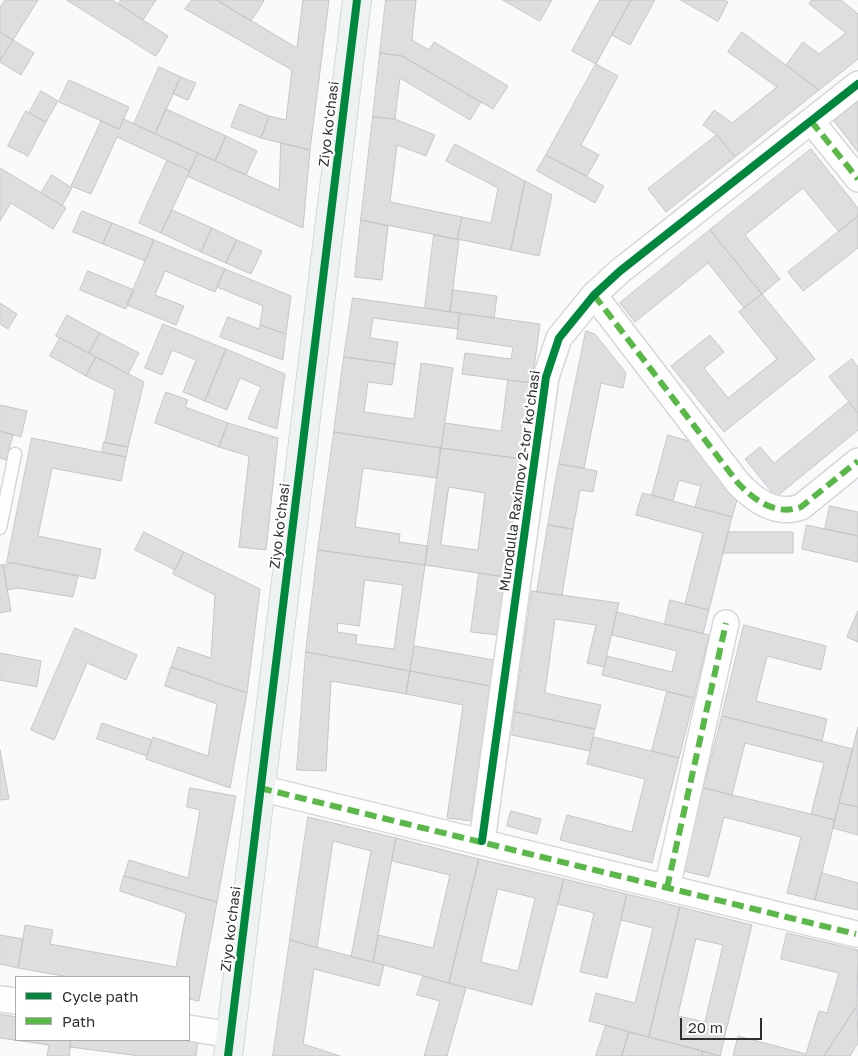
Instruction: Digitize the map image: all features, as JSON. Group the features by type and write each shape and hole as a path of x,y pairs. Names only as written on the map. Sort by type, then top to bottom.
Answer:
{"street":[{"name":"Ziyo koʻchasi","path":"230,1045 357,0"},
{"name":"Murodulla Raximov 2-tor koʻchasi","path":"482,840 546,377 559,338 594,295 620,271 858,84"},
{"path":"811,121 858,179"},
{"path":"594,295 738,483 760,502 779,510 790,511 801,507 858,462"},
{"path":"667,888 726,623"},
{"path":"260,788 482,840 856,934"},
{"path":"0,999 15,1002"},
{"path":"190,1028 230,1045"}],"lane":[{"path":"0,528 15,454"}],"building":[{"path":"5,0 38,0 13,40 0,32 0,8"},
{"path":"67,0 112,0 168,36 156,56"},
{"path":"121,0 156,0 143,20 119,4"},
{"path":"192,0 217,0 297,48 303,0 329,0 310,150 261,138 269,116 286,120 292,70 185,9"},
{"path":"217,0 263,0 264,1 251,21"},
{"path":"386,0 416,0 412,40 429,50 434,42 508,86 493,109 402,56 380,53"},
{"path":"503,0 552,0 540,21"},
{"path":"600,0 631,0 596,64 572,51"},
{"path":"631,0 655,0 630,45 612,35"},
{"path":"681,0 724,0 728,2 718,21"},
{"path":"812,0 841,0 858,14 858,59 819,90 786,65 803,42 819,54 846,33 809,4"},
{"path":"0,32 13,40 0,60"},
{"path":"742,32 819,90 735,157 717,135 703,125 714,110 732,123 777,87 728,52"},
{"path":"13,40 34,53 21,75 0,62"},
{"path":"380,53 402,56 481,102 470,120 400,78 395,119 373,117"},
{"path":"596,64 618,76 581,145 599,155 587,176 546,155"},
{"path":"159,67 181,77 155,134 134,124"},
{"path":"181,77 196,83 188,100 173,94"},
{"path":"69,80 129,107 119,129 59,102"},
{"path":"41,91 58,101 46,122 29,113"},
{"path":"858,102 858,152 834,121"},
{"path":"240,104 269,116 261,138 231,127"},
{"path":"166,109 226,136 215,161 155,134"},
{"path":"26,111 46,122 28,156 8,146"},
{"path":"373,117 395,119 435,135 426,156 397,145 390,202 462,217 457,239 361,220"},
{"path":"124,119 198,153 190,171 117,137 91,194 71,186 101,121 119,129"},
{"path":"717,135 735,157 666,212 648,189"},
{"path":"226,136 257,151 246,175 215,161"},
{"path":"281,143 310,150 303,228 187,176 198,153 279,190"},
{"path":"455,144 525,181 511,250 457,239 462,217 491,223 498,188 446,161"},
{"path":"811,149 858,208 858,216 839,232 803,188 745,235 780,279 762,294 710,230"},
{"path":"546,155 604,186 595,203 537,171"},
{"path":"167,161 190,171 161,233 139,223"},
{"path":"0,168 66,208 53,229 11,203 0,221"},
{"path":"52,175 72,188 62,206 41,193"},
{"path":"525,181 552,195 539,256 511,250"},
{"path":"172,210 212,228 201,252 161,233"},
{"path":"82,211 112,223 103,244 73,232"},
{"path":"858,216 858,248 803,291 788,272"},
{"path":"361,220 388,226 382,280 355,277"},
{"path":"112,223 154,240 145,261 103,244"},
{"path":"212,228 237,240 226,263 201,252"},
{"path":"710,230 762,294 744,308 708,263 635,322 620,303"},
{"path":"434,235 459,240 450,312 425,308"},
{"path":"154,240 225,269 215,292 165,271 155,295 184,306 176,325 127,305"},
{"path":"237,240 262,251 251,274 226,263"},
{"path":"225,269 291,296 286,334 260,325 263,306 217,287"},
{"path":"88,271 134,290 126,309 80,290"},
{"path":"453,290 497,296 494,318 450,312"},
{"path":"762,294 815,359 724,432 671,366 710,335 724,352 704,368 728,398 777,359 739,312"},
{"path":"353,298 460,313 458,329 373,318 370,338 398,342 395,364 344,357"},
{"path":"0,303 17,314 8,329 0,324"},
{"path":"460,313 540,324 532,383 462,374 465,353 511,359 513,347 457,339"},
{"path":"67,315 100,333 89,353 56,336"},
{"path":"228,317 259,329 260,325 286,334 283,360 220,337"},
{"path":"163,324 226,349 205,401 183,392 196,360 172,350 162,375 145,368"},
{"path":"586,331 595,334 626,373 623,388 601,383 584,468 559,464"},
{"path":"100,333 139,353 128,374 89,353"},
{"path":"60,338 96,357 86,376 50,356"},
{"path":"226,349 285,374 277,429 248,419 261,387 240,378 227,410 205,401"},
{"path":"96,357 144,382 128,447 105,443 115,390 86,376"},
{"path":"344,357 395,364 392,385 368,382 364,412 414,419 421,363 453,368 441,448 334,432"},
{"path":"852,359 858,367 858,413 829,377"},
{"path":"508,380 532,383 522,459 441,448 445,423 501,431"},
{"path":"166,392 188,400 185,407 228,423 219,447 155,423"},
{"path":"849,402 858,413 858,430 776,497 745,459 760,447 774,463"},
{"path":"0,405 27,411 21,437 0,431"},
{"path":"228,423 278,438 266,550 239,547 249,456 219,447"},
{"path":"0,431 13,435 6,460 0,458"},
{"path":"334,432 441,448 437,478 363,468 355,527 400,534 399,542 428,546 425,565 318,550"},
{"path":"668,435 689,441 737,500 732,517 695,507 701,486 679,480 673,501 652,495"},
{"path":"32,438 126,457 121,481 52,468 38,536 101,549 95,579 7,562"},
{"path":"104,442 128,447 126,457 102,452"},
{"path":"441,448 522,459 505,577 425,565","holes":["449,487 485,493 478,550 441,545"]},
{"path":"559,464 597,471 593,492 580,490 573,529 548,525"},
{"path":"643,493 732,517 709,610 685,604 703,533 636,515"},
{"path":"830,506 858,512 858,536 825,529"},
{"path":"548,525 573,529 562,595 537,592"},
{"path":"807,525 858,536 858,562 802,549"},
{"path":"144,532 184,552 175,570 135,550"},
{"path":"728,532 793,532 793,553 723,553"},
{"path":"318,550 425,565 410,671 306,652","holes":["365,580 403,585 394,649 356,644 357,635 337,632 338,623 359,626"]},
{"path":"184,552 260,589 247,693 171,667 178,647 211,658 215,595 173,574"},
{"path":"14,563 78,576 73,597 18,588 7,590 3,565"},
{"path":"0,565 3,565 11,611 0,613"},
{"path":"479,573 505,577 497,635 471,632"},
{"path":"532,591 619,603 604,667 587,663 596,625 555,619 545,693 601,705 595,729 515,712"},
{"path":"670,600 709,610 703,634 665,624"},
{"path":"858,611 858,642 847,637"},
{"path":"617,612 709,635 694,698 602,675 607,656 672,672 677,651 612,635"},
{"path":"744,625 826,646 821,670 767,656 756,701 827,719 822,741 722,716"},
{"path":"75,628 137,655 126,680 87,663 54,740 31,730"},
{"path":"415,646 494,660 490,686 410,671"},
{"path":"306,652 410,671 406,694 331,681 326,771 297,770"},
{"path":"0,653 41,661 37,687 0,680"},
{"path":"171,667 247,693 230,788 146,759 153,737 208,756 217,704 165,686"},
{"path":"410,671 490,686 471,821 447,818 463,705 406,694"},
{"path":"667,692 694,698 679,758 652,751"},
{"path":"515,712 595,729 590,751 512,735"},
{"path":"722,716 853,749 835,820 811,814 824,763 745,743 732,795 704,788"},
{"path":"102,723 152,740 147,756 97,739"},
{"path":"858,727 858,807 839,803"},
{"path":"594,737 679,758 652,863 560,840 567,815 632,832 645,779 587,764"},
{"path":"0,750 9,799 0,800"},
{"path":"190,788 236,796 217,902 124,876 129,860 188,878 200,810 187,807"},
{"path":"704,788 835,820 815,900 787,893 801,837 724,817 709,877 683,871"},
{"path":"839,803 858,807 858,835 833,828"},
{"path":"511,811 541,819 537,834 507,826"},
{"path":"308,817 396,838 373,962 351,957 371,851 333,841 317,948 290,940"},
{"path":"396,838 479,859 449,983 373,962 378,935 433,948 450,875 392,861"},
{"path":"479,859 564,879 532,1005 449,983","holes":["498,889 535,898 518,971 481,962"]},
{"path":"822,873 858,883 858,910 815,900"},
{"path":"124,876 217,902 199,1001 190,999 190,976 63,976 18,968 25,925 53,930 50,944 176,967 186,913 120,891"},
{"path":"564,879 627,894 607,978 580,972 594,913 558,904"},
{"path":"627,894 680,907 649,1037 589,1021 596,993 635,1003 653,928 621,920"},
{"path":"680,907 752,925 720,1056 649,1037","holes":["696,939 723,945 705,1022 678,1016"]},
{"path":"787,933 858,950 857,1006 824,1056 733,1056 738,1036 806,1054 819,1011 827,1013 839,973 781,959"},
{"path":"0,935 23,939 18,968 0,964"},
{"path":"290,940 384,965 379,986 314,969 303,1044 340,1056 273,1056"},
{"path":"423,976 466,988 447,1056 424,1056 440,1001 417,995"},
{"path":"857,1006 858,1043 850,1056 824,1056"},
{"path":"0,1014 15,1017 15,1040 0,1038"},
{"path":"606,1025 629,1032 622,1056 596,1056"},
{"path":"629,1032 703,1051 702,1056 622,1056"},
{"path":"198,1040 196,1056 140,1056 70,1047 71,1041"},
{"path":"21,1041 71,1041 69,1056 47,1056 49,1045"},
{"path":"703,1051 720,1056 702,1056"}],"marked path":[{"path":"811,121 858,179"},
{"path":"594,295 738,483 759,501 783,510 801,507 858,461"},
{"path":"667,888 726,623"},
{"path":"260,788 856,934"}],"cycle path":[{"path":"228,1056 357,0"},
{"path":"482,841 546,377 559,338 594,295 620,271 858,84"}]}
